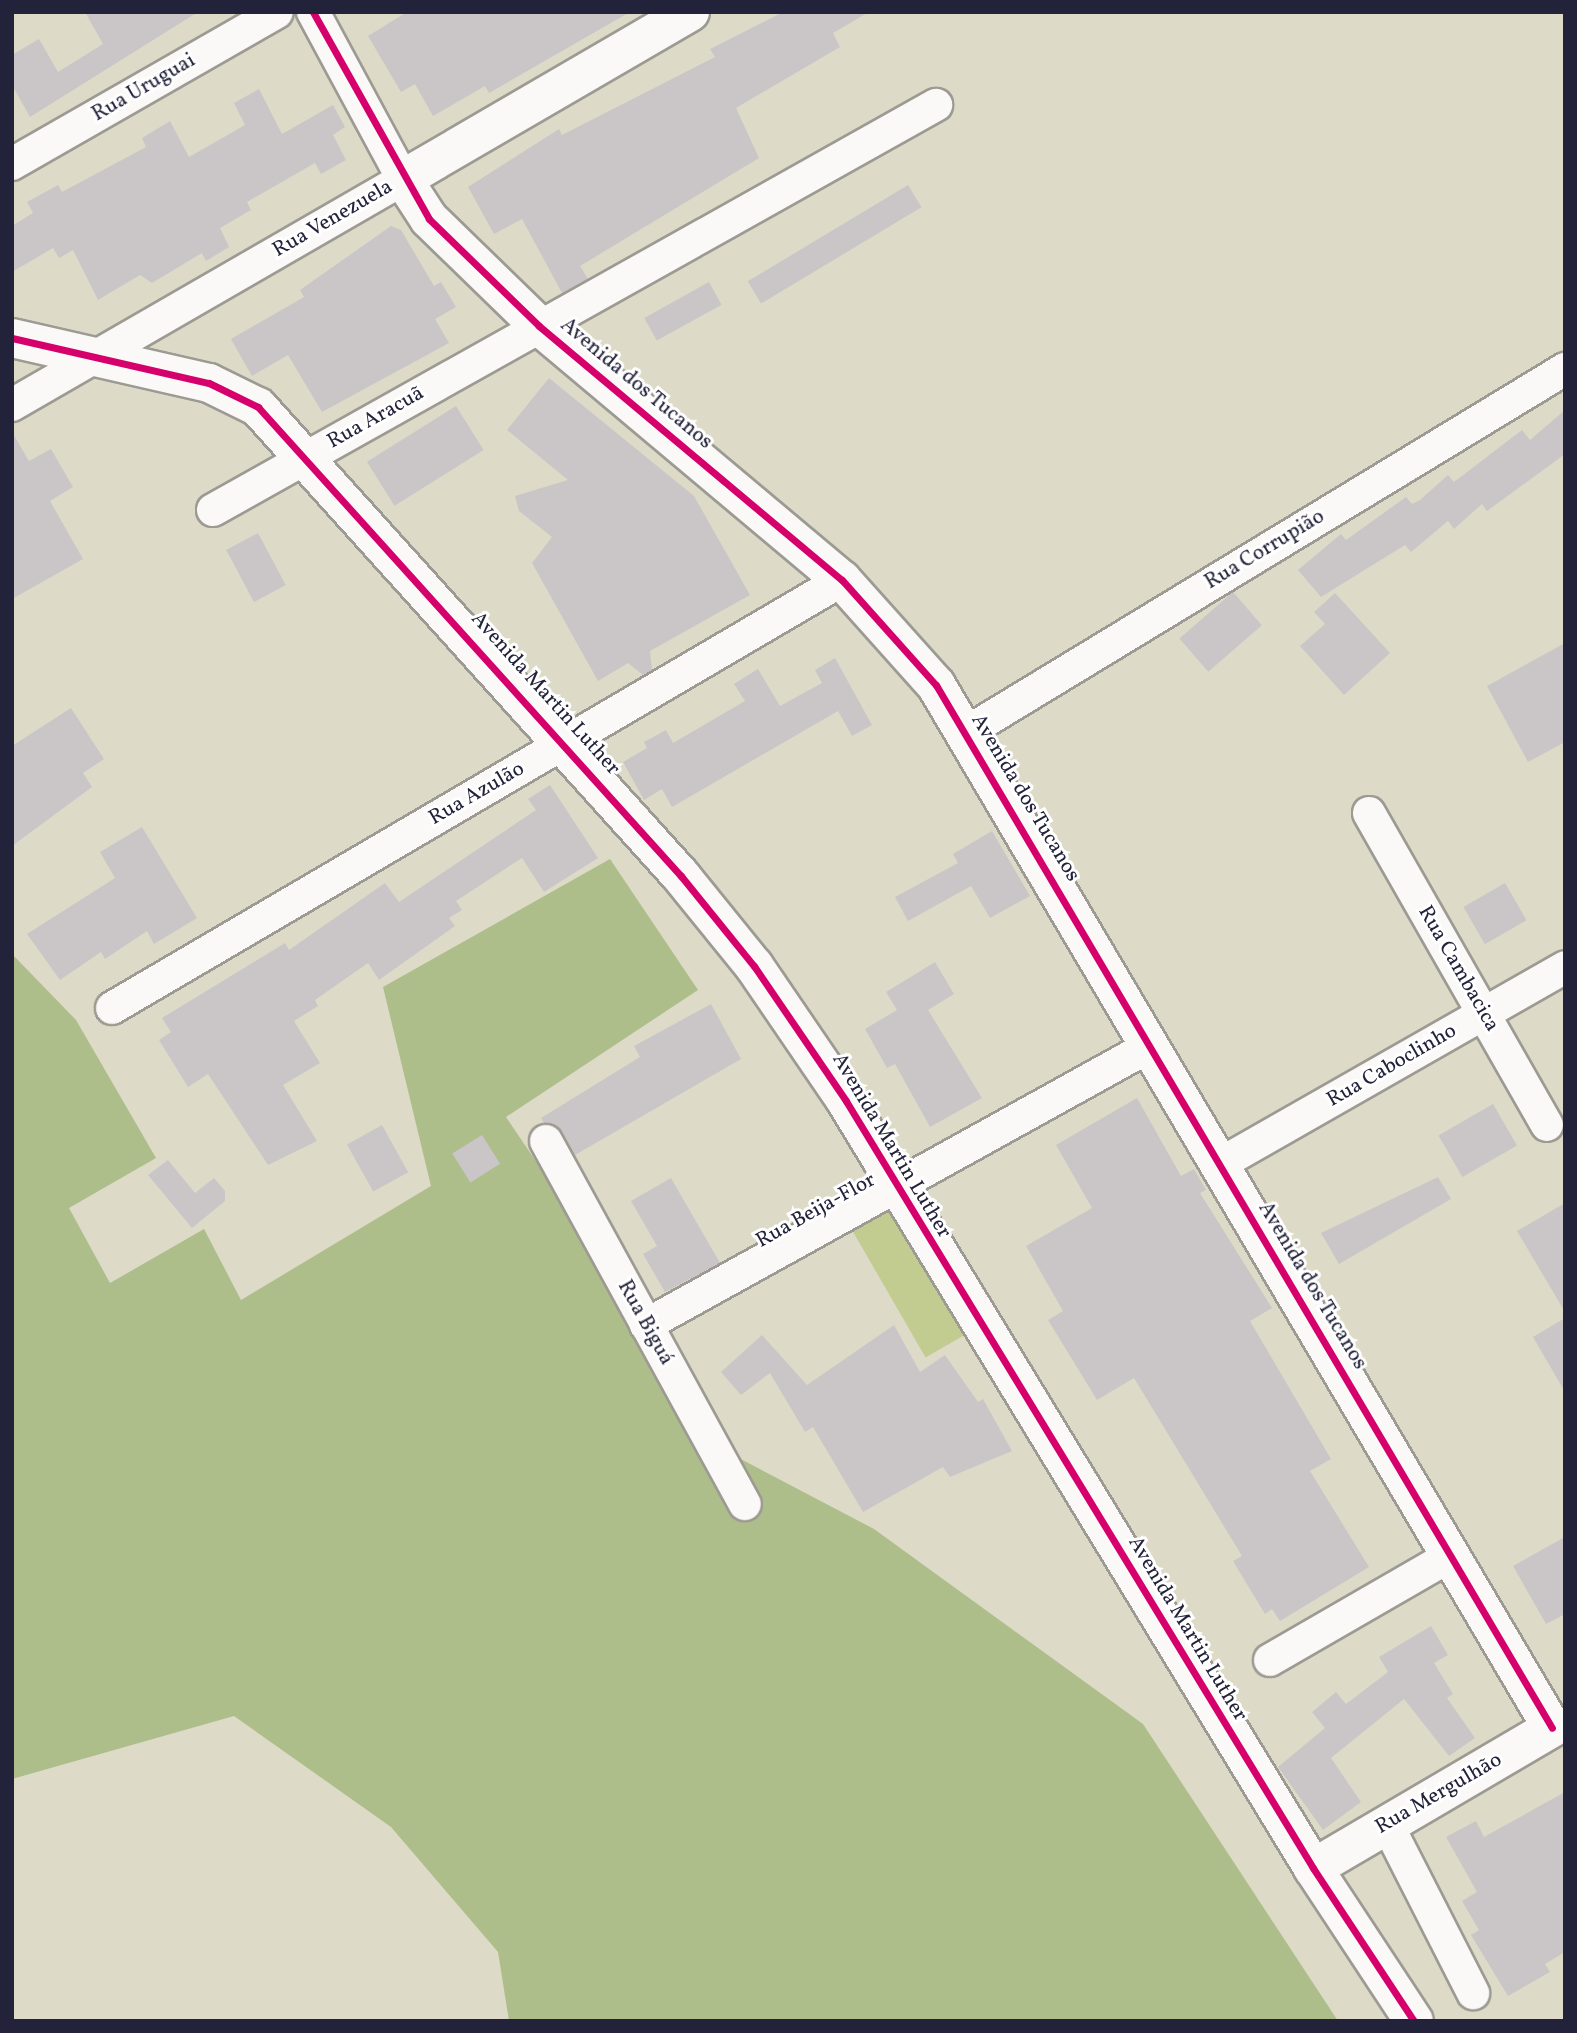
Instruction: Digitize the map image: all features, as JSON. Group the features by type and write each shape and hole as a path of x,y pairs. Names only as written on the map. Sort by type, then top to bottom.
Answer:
{"street":[{"name":"Rua Uruguai","path":"12,164 277,12"},
{"name":"Avenida dos Tucanos","path":"313,12 403,179 429,219 539,326 842,580 908,647 967,732 1450,1556 1558,1725"},
{"name":"Rua Venezuela","path":"12,405 690,12"},
{"name":"Rua Aracuã","path":"213,510 936,106"},
{"name":"Avenida Martin Luther","path":"12,338 235,392 307,457 566,742 754,966 897,1187 1312,1868 1413,2021"},
{"name":"Rua Corrupião","path":"967,732 1565,369"},
{"name":"Rua Azulão","path":"111,1008 842,580"},
{"name":"Rua Cambacica","path":"1369,813 1547,1125"},
{"name":"Rua Caboclinho","path":"1220,1164 1565,967"},
{"name":"Rua Beija-Flor","path":"646,1325 1150,1046"},
{"name":"Rua Biguá","path":"546,1141 745,1504"},
{"path":"1270,1660 1450,1556"},
{"name":"Rua Mergulhão","path":"1312,1868 1558,1725"},
{"path":"1387,1824 1473,1993"}],"green space":[{"path":"610,859 698,990 506,1117 735,1456 874,1529 1143,1724 1338,2021 509,2021 498,1952 391,1827 234,1716 12,1779 12,954 76,1020 156,1158 69,1208 110,1283 204,1229 241,1300 431,1186 383,987"},
{"path":"893,1203 968,1333 926,1357 851,1228"}],"building":[{"path":"85,12 198,12 30,117 12,85 12,55 39,39 58,72 103,44"},
{"path":"407,12 630,12 489,93 485,86 433,116 415,84 401,92 368,36"},
{"path":"783,12 869,12 833,33 840,47 736,108 759,158 580,266 588,279 562,293 522,219 494,234 468,187 559,129 562,135 715,57 710,49"},
{"path":"259,89 282,134 333,105 345,127 333,135 346,160 321,174 315,163 247,202 251,210 220,228 229,247 206,261 202,253 152,283 140,275 98,300 73,250 59,258 53,248 12,272 12,226 33,213 27,202 58,185 62,192 146,147 142,138 170,121 189,157 245,125 234,103"},
{"path":"908,185 921,207 761,304 748,281"},
{"path":"391,226 401,230 434,286 441,282 456,307 435,319 449,343 322,412 288,355 252,376 231,339 304,297 300,290"},
{"path":"709,282 722,305 657,341 644,318"},
{"path":"549,378 694,496 750,595 650,651 652,670 643,675 628,663 598,681 532,563 552,537 519,511 515,496 568,480 507,430"},
{"path":"456,406 484,450 395,506 367,462"},
{"path":"1565,410 1565,454 1487,511 1482,504 1454,529 1448,521 1411,552 1405,545 1321,597 1298,570 1341,534 1346,540 1406,497 1412,504 1420,500 1448,475 1454,482 1522,430 1530,440"},
{"path":"12,432 29,461 51,449 73,487 50,501 83,559 12,599"},
{"path":"258,533 286,585 254,602 226,550"},
{"path":"1233,592 1262,625 1208,672 1179,639"},
{"path":"1335,593 1390,653 1344,695 1300,646 1325,624 1314,612"},
{"path":"1565,643 1565,742 1528,762 1487,686"},
{"path":"835,658 872,725 852,736 838,711 672,807 662,789 644,800 623,762 647,748 644,742 666,730 673,743 745,701 734,684 758,669 780,706 822,683 815,670"},
{"path":"71,708 104,759 83,773 92,787 12,846 12,746"},
{"path":"550,785 598,858 544,892 522,858 456,901 462,910 449,918 455,926 379,980 368,963 315,1000 318,1006 294,1021 320,1063 283,1085 317,1141 268,1165 208,1074 188,1087 159,1040 171,1032 162,1018 285,943 289,950 385,883 399,902 536,810 528,799"},
{"path":"142,827 197,918 154,944 147,931 105,959 101,952 60,980 27,934 115,878 100,852"},
{"path":"992,831 1030,896 990,918 971,886 908,921 895,897 958,863 953,854"},
{"path":"1505,883 1527,920 1485,944 1463,907"},
{"path":"935,962 954,994 928,1010 982,1098 930,1127 895,1064 887,1068 865,1029 897,1010 886,992"},
{"path":"711,1004 741,1059 575,1155 562,1132 544,1123 541,1118 640,1057 634,1046"},
{"path":"1137,1098 1181,1176 1194,1169 1206,1190 1200,1193 1272,1308 1250,1321 1331,1459 1310,1471 1369,1567 1280,1621 1272,1609 1265,1614 1233,1561 1242,1556 1134,1378 1097,1400 1048,1320 1063,1311 1026,1246 1092,1208 1056,1145"},
{"path":"1493,1104 1517,1146 1462,1177 1438,1136"},
{"path":"382,1125 408,1172 373,1192 347,1144"},
{"path":"482,1135 500,1164 470,1182 452,1154"},
{"path":"168,1160 195,1193 214,1178 225,1191 225,1201 192,1228 148,1175"},
{"path":"1438,1177 1451,1199 1339,1264 1321,1233"},
{"path":"671,1178 720,1263 665,1292 643,1254 657,1246 631,1201"},
{"path":"1565,1203 1565,1312 1517,1231"},
{"path":"1565,1318 1565,1392 1533,1337"},
{"path":"894,1325 920,1372 945,1355 978,1402 983,1399 1012,1451 950,1477 943,1467 863,1512 813,1427 805,1432 770,1373 741,1395 721,1372 762,1335 807,1385"},
{"path":"1565,1537 1565,1614 1546,1624 1513,1566"},
{"path":"1431,1626 1448,1655 1434,1663 1453,1694 1447,1698 1475,1738 1449,1756 1404,1699 1331,1758 1361,1802 1323,1830 1278,1767 1325,1728 1312,1712 1336,1692 1346,1704 1388,1672 1379,1657"},
{"path":"1565,1792 1565,1952 1545,1964 1550,1972 1508,1996 1471,1935 1479,1930 1462,1901 1477,1892 1446,1837 1476,1821 1484,1837"}],"cycle path":[{"path":"313,12 429,219 539,326 842,580 936,685 1552,1728"},
{"path":"12,338 209,383 258,407 681,876 754,966 846,1101 1313,1868 1414,2021"}]}
